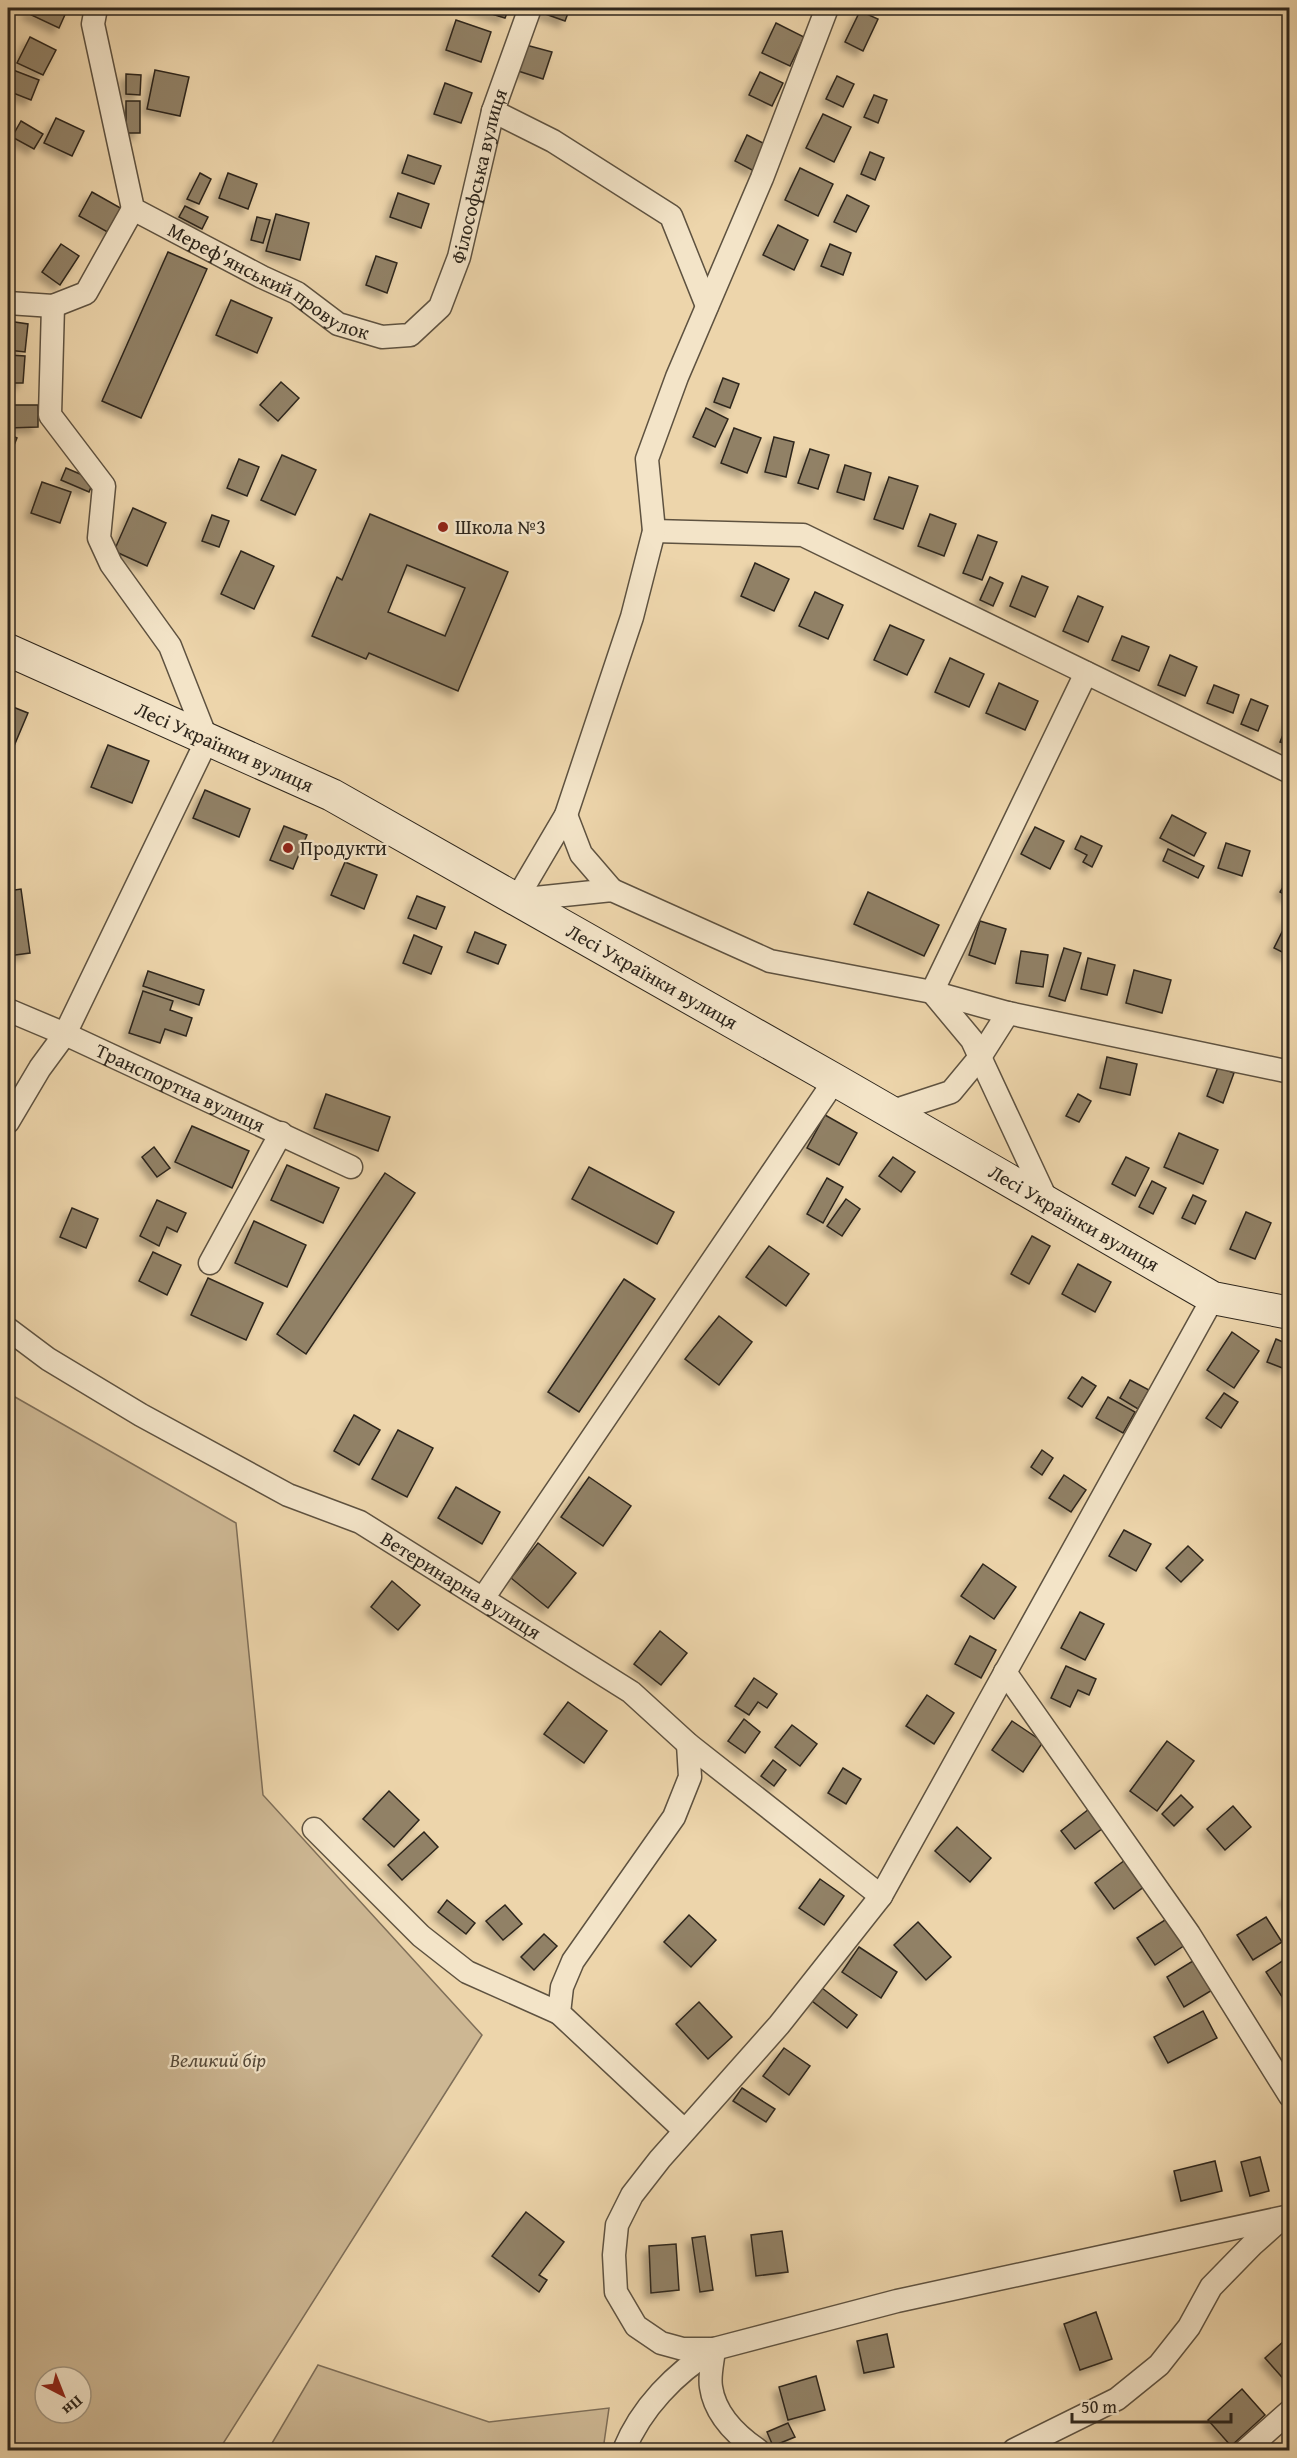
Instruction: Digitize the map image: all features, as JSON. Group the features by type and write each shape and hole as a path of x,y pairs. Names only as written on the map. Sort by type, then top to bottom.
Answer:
{"street":[{"path":"8,303 53,306 86,293 133,209 93,24 96,8"},
{"name":"Філософська вулиця","path":"410,335 440,307 459,257 494,111 530,8"},
{"path":"516,900 566,815 632,617 654,531 647,459 677,377 762,178 827,8"},
{"path":"494,111 553,141 671,216 707,306"},
{"name":"Мереф'янський провулок","path":"133,209 262,278 297,293 338,324 382,338 410,335"},
{"path":"8,1122 40,1068 65,1034 207,740 170,646 111,564 99,538 104,486 50,415 53,306"},
{"path":"654,531 803,535 1290,772"},
{"name":"Лесі Українки вулиця","path":"8,650 332,795 835,1080 1213,1298 1290,1313"},
{"path":"932,992 1086,673"},
{"path":"566,815 581,854 612,890 770,960 932,992 1008,1013 1290,1072"},
{"path":"516,900 612,890"},
{"path":"932,992 972,1040 1048,1203"},
{"name":"Транспортна вулиця","path":"8,1010 65,1034 351,1167"},
{"path":"890,1112 951,1092 980,1057 1008,1013"},
{"path":"484,1598 835,1080"},
{"path":"210,1263 281,1133"},
{"path":"1213,1298 881,1896 779,2025 684,2130 632,2195 617,2225 614,2255 616,2292 636,2326 661,2343 683,2349 714,2349 897,2301 1287,2215"},
{"name":"Ветеринарна вулиця","path":"8,1329 48,1359 141,1415 288,1495 360,1522 631,1692 688,1743 881,1896"},
{"path":"1005,1672 1190,1934 1290,2096"},
{"path":"559,2013 562,1987 573,1961 674,1817 690,1777 688,1743"},
{"path":"314,1829 421,1936 467,1971 559,2013 684,2130"},
{"path":"1014,2451 1117,2399 1159,2365 1189,2327 1211,2287 1252,2245 1287,2215"},
{"path":"624,2451 632,2432 657,2395 694,2361 714,2349"},
{"path":"714,2349 710,2385 715,2404 728,2426 758,2451"},
{"path":"1246,2451 1290,2410"}],"green space":[{"name":"Великий бір","path":"8,1393 236,1523 263,1795 482,2035 219,2450 8,2450"},
{"path":"318,2365 489,2422 609,2408 603,2450 268,2450"}],"building":[{"path":"30,8 68,8 59,28 27,13"},
{"path":"472,8 509,8 505,18"},
{"path":"539,8 570,8 565,21 537,11"},
{"path":"860,11 878,19 863,51 845,42"},
{"path":"456,20 491,32 481,62 446,50"},
{"path":"776,23 804,37 790,66 762,53"},
{"path":"30,37 56,50 43,75 17,63"},
{"path":"526,45 552,52 543,79 518,71"},
{"path":"8,68 39,80 31,100 8,91"},
{"path":"155,70 189,77 180,116 147,109"},
{"path":"760,72 783,83 772,106 749,95"},
{"path":"126,74 141,75 140,95 126,94"},
{"path":"837,76 854,84 843,107 826,99"},
{"path":"445,83 472,93 461,123 434,114"},
{"path":"874,95 887,100 878,123 864,117"},
{"path":"126,101 140,101 140,133 126,133"},
{"path":"823,114 851,127 834,162 806,148"},
{"path":"56,118 84,131 72,156 44,143"},
{"path":"21,121 43,134 34,149 12,137"},
{"path":"747,135 767,145 754,171 735,161"},
{"path":"870,152 884,158 875,180 861,174"},
{"path":"408,155 441,166 434,184 402,173"},
{"path":"800,168 833,184 818,216 785,200"},
{"path":"200,173 211,179 199,204 187,199"},
{"path":"228,173 257,184 248,209 219,198"},
{"path":"92,192 124,210 111,234 79,216"},
{"path":"398,193 429,204 421,228 390,217"},
{"path":"847,195 869,206 856,232 834,222"},
{"path":"185,206 208,217 202,229 179,217"},
{"path":"276,214 309,223 300,260 266,251"},
{"path":"257,217 270,220 263,243 251,240"},
{"path":"778,225 808,240 794,270 763,255"},
{"path":"61,244 79,256 60,285 42,272"},
{"path":"830,244 851,253 843,275 821,266"},
{"path":"168,252 207,269 141,418 102,401"},
{"path":"376,256 397,263 387,293 366,285"},
{"path":"231,300 272,318 257,353 216,335"},
{"path":"8,321 28,324 25,352 8,350"},
{"path":"8,355 25,356 23,383 8,383"},
{"path":"723,378 739,384 730,408 714,402"},
{"path":"281,382 299,398 278,421 260,405"},
{"path":"8,405 38,405 38,427 8,428"},
{"path":"706,408 728,419 715,447 693,437"},
{"path":"734,428 761,438 747,473 721,463"},
{"path":"8,434 17,438 8,460"},
{"path":"774,437 794,442 786,477 765,472"},
{"path":"810,449 829,455 818,489 798,483"},
{"path":"282,455 316,470 295,515 261,500"},
{"path":"239,459 259,467 247,496 227,488"},
{"path":"845,465 871,473 864,500 837,492"},
{"path":"66,468 94,480 89,492 61,480"},
{"path":"889,477 918,486 903,529 874,519"},
{"path":"42,482 71,492 60,523 31,513"},
{"path":"133,508 166,523 147,566 114,551"},
{"path":"370,514 508,572 458,691 369,653 366,659 312,636 337,577 342,580","holes":["407,565 465,588 445,636 388,612"]},
{"path":"930,514 956,524 944,556 918,546"},
{"path":"212,515 229,521 219,547 202,541"},
{"path":"978,535 997,542 982,580 963,573"},
{"path":"241,551 274,566 254,609 221,594"},
{"path":"755,563 789,579 774,611 741,596"},
{"path":"1022,576 1048,587 1035,617 1010,606"},
{"path":"990,577 1003,583 993,606 980,600"},
{"path":"815,592 843,605 828,639 799,626"},
{"path":"1078,596 1103,607 1088,642 1063,631"},
{"path":"890,625 924,640 907,675 874,660"},
{"path":"1122,636 1149,647 1139,671 1112,660"},
{"path":"1170,655 1197,667 1185,696 1158,685"},
{"path":"950,658 984,674 969,707 935,692"},
{"path":"999,683 1038,701 1025,730 986,713"},
{"path":"1214,685 1239,695 1233,713 1207,703"},
{"path":"1251,699 1268,706 1258,731 1241,724"},
{"path":"8,705 28,713 11,753 8,752"},
{"path":"1290,718 1290,745 1280,742"},
{"path":"108,745 149,761 132,803 91,787"},
{"path":"205,790 250,809 239,837 193,818"},
{"path":"1172,815 1206,833 1194,856 1160,838"},
{"name":"Продукти","path":"284,826 307,835 293,869 270,860"},
{"path":"1035,827 1064,841 1050,869 1021,854"},
{"path":"1081,836 1102,846 1092,867 1083,862 1087,855 1075,849"},
{"path":"1226,843 1250,851 1242,876 1218,868"},
{"path":"1168,849 1204,866 1198,878 1163,861"},
{"path":"345,862 377,875 364,909 331,895"},
{"path":"1290,876 1290,898 1280,892"},
{"path":"21,889 30,953 8,956 8,891"},
{"path":"868,892 939,925 924,956 854,924"},
{"path":"417,896 445,907 436,929 408,918"},
{"path":"1290,916 1290,956 1274,948"},
{"path":"980,921 1006,929 995,964 969,955"},
{"path":"475,932 506,945 498,964 467,952"},
{"path":"414,935 442,947 431,974 403,963"},
{"path":"1064,948 1081,953 1065,1001 1049,996"},
{"path":"1021,951 1048,955 1043,987 1016,983"},
{"path":"1088,958 1115,965 1107,995 1081,989"},
{"path":"1134,970 1171,980 1162,1013 1126,1003"},
{"path":"148,971 204,990 199,1005 143,986"},
{"path":"143,991 173,1001 170,1010 192,1018 186,1036 165,1029 160,1043 129,1033"},
{"path":"1107,1057 1137,1064 1130,1095 1100,1088"},
{"path":"1218,1067 1234,1073 1223,1103 1207,1096"},
{"path":"326,1094 390,1117 378,1151 314,1128"},
{"path":"1078,1094 1091,1101 1079,1122 1066,1116"},
{"path":"825,1115 857,1133 839,1165 807,1148"},
{"path":"192,1126 249,1151 232,1188 175,1162"},
{"path":"1179,1133 1218,1150 1203,1184 1164,1167"},
{"path":"154,1147 170,1168 157,1177 142,1157"},
{"path":"893,1157 915,1172 901,1192 879,1176"},
{"path":"1126,1157 1149,1168 1135,1196 1112,1184"},
{"path":"287,1165 339,1188 323,1223 271,1200"},
{"path":"589,1167 674,1212 657,1244 572,1199"},
{"path":"385,1173 415,1193 306,1354 277,1334"},
{"path":"827,1178 843,1187 823,1223 807,1214"},
{"path":"1152,1181 1166,1188 1153,1214 1139,1207"},
{"path":"1193,1195 1206,1201 1195,1224 1182,1218"},
{"path":"846,1199 860,1209 842,1236 827,1226"},
{"path":"157,1200 186,1213 177,1232 167,1227 159,1246 140,1236"},
{"path":"72,1208 98,1219 86,1248 60,1237"},
{"path":"1246,1212 1271,1223 1255,1259 1230,1249"},
{"path":"254,1221 306,1245 287,1287 235,1263"},
{"path":"1032,1236 1050,1246 1029,1284 1011,1274"},
{"path":"769,1246 809,1274 786,1306 746,1277"},
{"path":"153,1252 181,1265 167,1295 139,1281"},
{"path":"1078,1264 1111,1282 1095,1312 1062,1294"},
{"path":"208,1278 263,1303 246,1340 191,1315"},
{"path":"624,1279 655,1299 579,1412 548,1392"},
{"path":"719,1316 752,1342 719,1385 685,1359"},
{"path":"1232,1332 1259,1351 1234,1388 1207,1370"},
{"path":"1276,1339 1290,1345 1290,1358 1285,1369 1267,1362"},
{"path":"1082,1377 1096,1386 1082,1407 1068,1398"},
{"path":"1130,1380 1149,1390 1138,1409 1120,1398"},
{"path":"1224,1393 1238,1402 1221,1428 1206,1418"},
{"path":"1108,1397 1135,1412 1123,1433 1096,1418"},
{"path":"354,1415 380,1430 359,1465 334,1451"},
{"path":"398,1430 433,1448 407,1497 372,1479"},
{"path":"1042,1450 1053,1458 1042,1475 1031,1467"},
{"path":"1064,1475 1086,1490 1071,1512 1049,1498"},
{"path":"589,1477 631,1506 603,1546 561,1517"},
{"path":"456,1487 500,1512 482,1544 438,1518"},
{"path":"1124,1530 1151,1544 1136,1571 1109,1556"},
{"path":"538,1543 576,1573 548,1608 511,1578"},
{"path":"1188,1546 1203,1560 1181,1582 1166,1568"},
{"path":"983,1564 1016,1587 994,1619 961,1596"},
{"path":"392,1581 420,1605 398,1630 371,1607"},
{"path":"1080,1612 1104,1624 1085,1660 1061,1648"},
{"path":"660,1631 687,1653 661,1685 634,1664"},
{"path":"970,1636 996,1650 981,1678 955,1664"},
{"path":"1066,1666 1096,1679 1089,1695 1078,1690 1070,1707 1051,1698"},
{"path":"754,1678 777,1694 767,1708 758,1702 749,1715 735,1706"},
{"path":"927,1695 954,1713 934,1744 906,1726"},
{"path":"568,1702 607,1731 584,1763 544,1734"},
{"path":"744,1719 760,1732 745,1753 728,1741"},
{"path":"1012,1721 1043,1742 1023,1772 992,1750"},
{"path":"792,1725 817,1744 800,1766 775,1747"},
{"path":"1167,1741 1194,1761 1157,1811 1130,1791"},
{"path":"773,1760 786,1770 774,1786 761,1776"},
{"path":"843,1768 861,1779 846,1804 828,1793"},
{"path":"389,1791 419,1820 394,1847 363,1819"},
{"path":"1181,1795 1193,1807 1174,1826 1162,1814"},
{"path":"1233,1806 1251,1827 1225,1850 1207,1829"},
{"path":"1089,1809 1103,1828 1075,1849 1061,1831"},
{"path":"957,1827 991,1858 970,1882 935,1851"},
{"path":"424,1832 438,1847 402,1880 388,1865"},
{"path":"1125,1860 1145,1886 1114,1909 1095,1883"},
{"path":"820,1879 844,1896 824,1925 799,1908"},
{"path":"1290,1893 1290,1905 1283,1899"},
{"path":"447,1900 475,1923 466,1934 438,1912"},
{"path":"505,1905 522,1924 503,1940 486,1921"},
{"path":"689,1915 716,1940 691,1967 664,1942"},
{"path":"1266,1917 1282,1942 1253,1960 1237,1935"},
{"path":"1168,1918 1185,1945 1155,1965 1137,1938"},
{"path":"918,1922 951,1957 926,1980 894,1945"},
{"path":"544,1934 557,1946 534,1970 521,1957"},
{"path":"859,1947 897,1972 881,1998 842,1972"},
{"path":"1290,1956 1290,2000 1286,2003 1266,1972"},
{"path":"1196,1959 1214,1989 1184,2007 1167,1977"},
{"path":"822,1988 857,2015 847,2028 812,2001"},
{"path":"699,2002 732,2037 708,2059 676,2024"},
{"path":"1203,2011 1217,2038 1168,2063 1154,2037"},
{"path":"784,2048 810,2066 789,2095 763,2076"},
{"path":"742,2088 775,2109 766,2122 733,2101"},
{"path":"1260,2157 1269,2191 1250,2196 1241,2162"},
{"path":"1215,2161 1222,2191 1181,2201 1174,2171"},
{"path":"526,2212 564,2242 539,2275 547,2280 539,2292 492,2256"},
{"path":"782,2231 788,2272 756,2276 751,2235"},
{"path":"705,2236 713,2290 700,2292 692,2238"},
{"path":"676,2244 679,2290 651,2293 649,2246"},
{"path":"1096,2312 1112,2359 1080,2370 1064,2324"},
{"path":"887,2334 894,2367 864,2373 857,2341"},
{"path":"1284,2341 1290,2347 1290,2380 1287,2383 1265,2358"},
{"path":"816,2376 825,2410 788,2420 779,2387"},
{"path":"1242,2389 1265,2415 1231,2446 1208,2420"},
{"path":"788,2423 795,2437 773,2446 767,2432"}],"place":[{"name":"Школа №3","path":"443,527"},
{"name":"Продукти","path":"288,848"}]}
